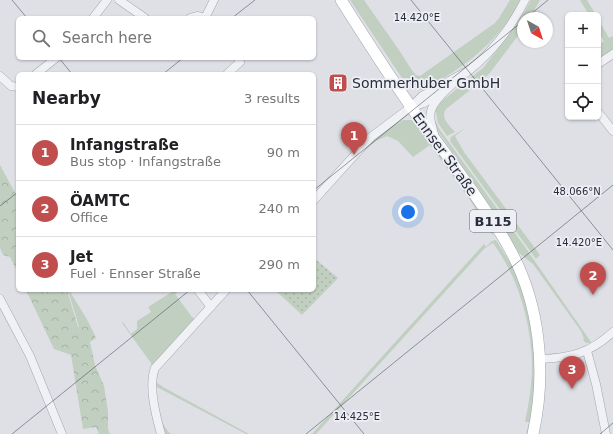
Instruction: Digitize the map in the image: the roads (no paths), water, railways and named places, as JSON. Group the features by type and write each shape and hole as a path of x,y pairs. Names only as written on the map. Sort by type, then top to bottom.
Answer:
{"main road":[{"name":"Ennser Straße","path":"341,0 411,107 500,232 515,259 523,278 533,313 540,359 539,395 533,434"}],"street":[{"path":"94,16 107,0"},
{"path":"119,0 142,16"},
{"path":"207,16 214,0"},
{"path":"435,139 430,120 430,113 434,103 471,69 502,36 525,0"},
{"path":"601,62 613,54"},
{"path":"38,72 54,60"},
{"path":"229,72 240,62 239,60"},
{"path":"316,198 371,136 411,107 422,96 471,69"},
{"path":"0,76 10,86 16,87"},
{"path":"411,107 424,104 450,87"},
{"path":"601,116 613,131"},
{"path":"200,292 211,307"},
{"path":"160,434 152,385 153,374 162,360 224,292"},
{"path":"0,299 30,356 62,434"},
{"path":"540,359 567,356 587,351 613,332"},
{"path":"587,351 598,390 606,434"}],"place":[{"name":"Sommerhuber GmbH","path":"338,83"},
{"name":"Infangstraße","path":"354,155"},
{"name":"ÖAMTC","path":"593,295"},
{"name":"Jet","path":"572,389"}]}
